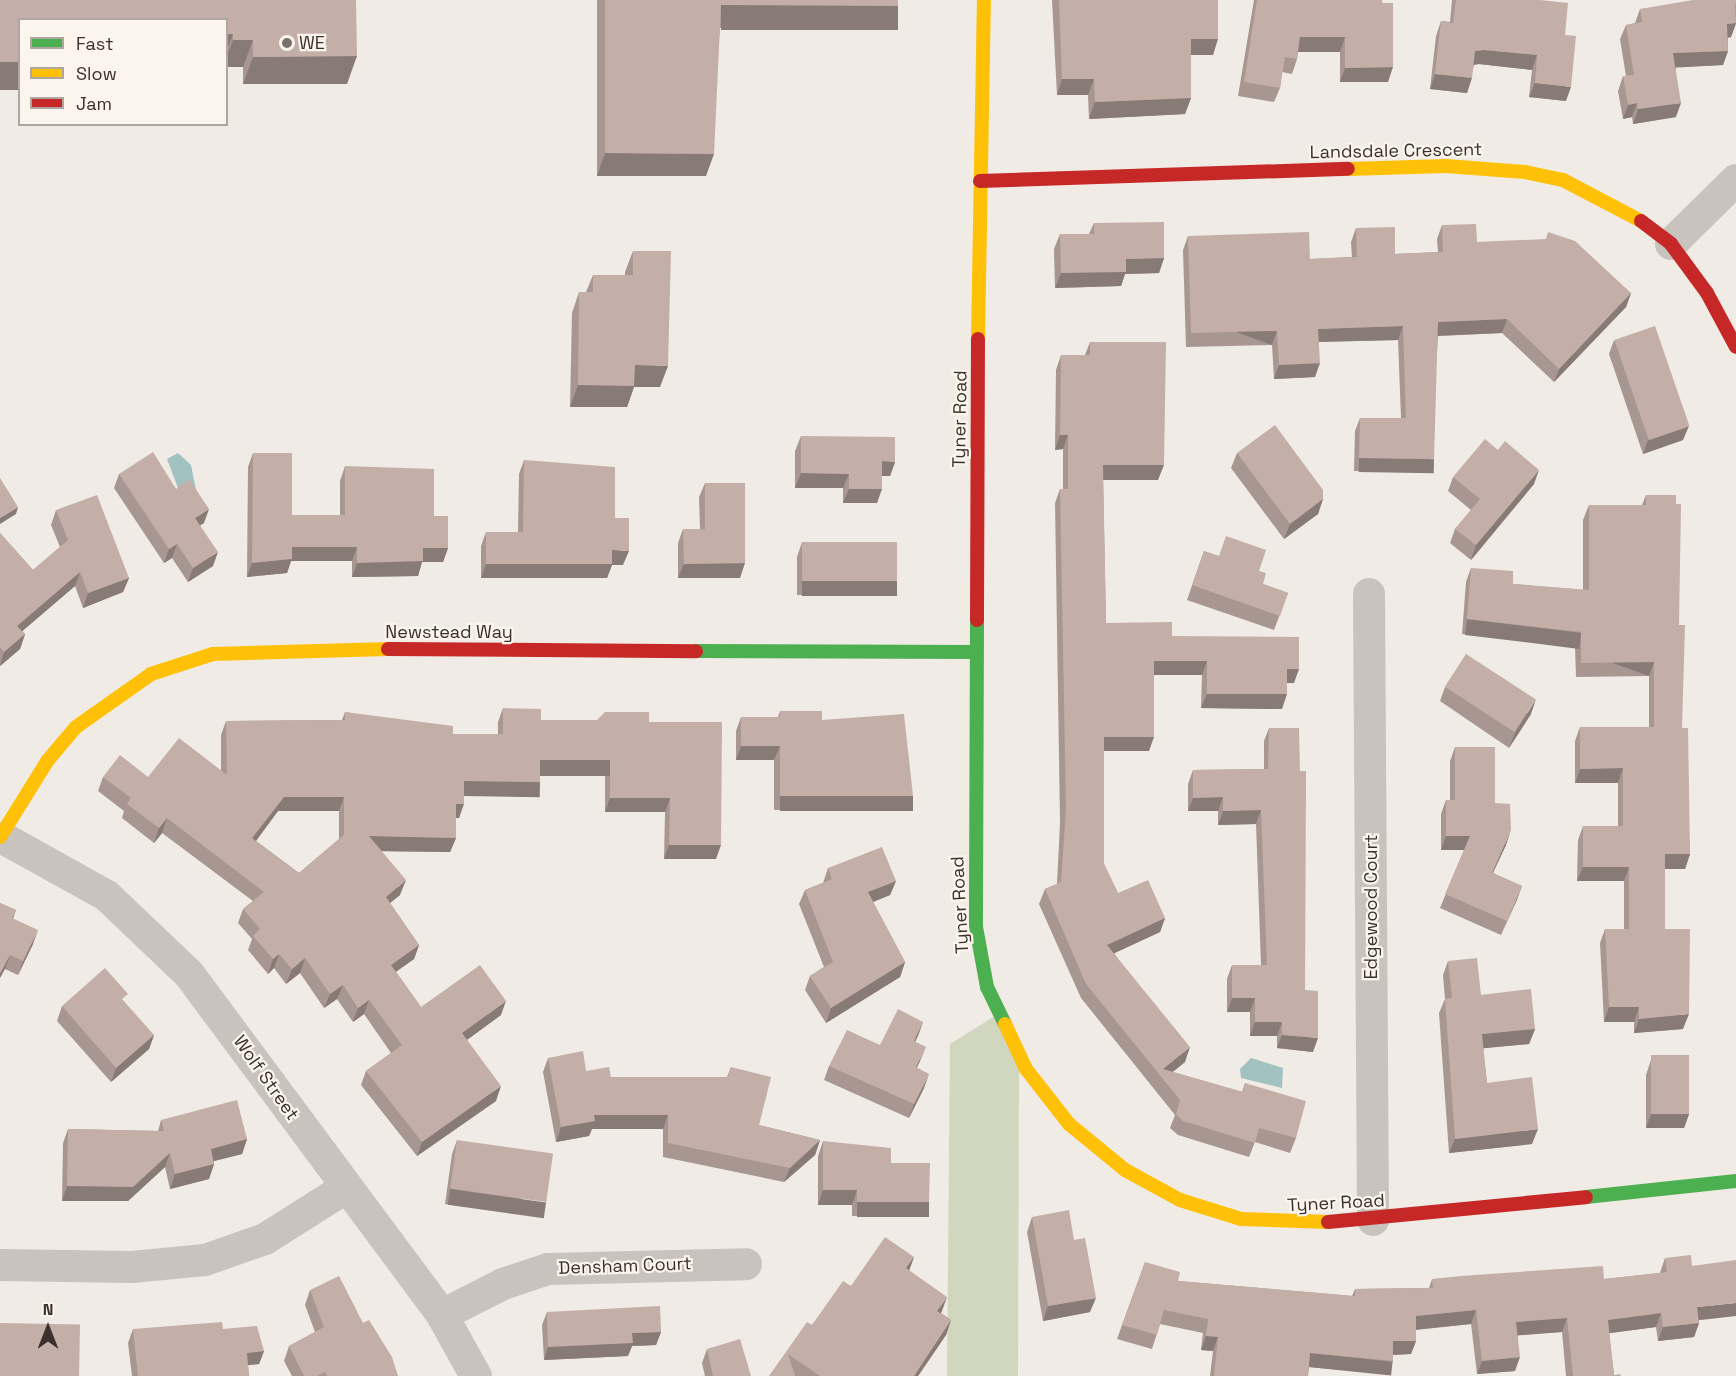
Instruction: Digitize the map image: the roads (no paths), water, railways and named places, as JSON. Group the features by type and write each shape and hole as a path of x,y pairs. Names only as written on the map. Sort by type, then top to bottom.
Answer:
{"street":[{"name":"Tyner Road","path":"984,0 980,181 976,927 987,987 1026,1070 1096,1148 1180,1200 1241,1219 1286,1224 1373,1220 1736,1181"},
{"name":"Landsdale Crescent","path":"980,181 1487,166 1563,180 1624,208 1671,244 1707,293 1736,347"},
{"path":"1671,244 1736,180"},
{"name":"Edgewood Court","path":"1369,594 1373,1220"},
{"name":"Newstead Way","path":"1,837 34,781 76,727 151,674 204,655 275,649 976,652"},
{"name":"Wolf Street","path":"1,837 107,896 158,942 233,1030 345,1189 442,1315 476,1376"},
{"path":"0,1264 132,1267 205,1260 265,1239 345,1189"},
{"name":"Densham Court","path":"442,1315 503,1284 548,1269 746,1264"}],"water":[{"path":"178,453 191,465 196,490 178,488 167,459"},
{"path":"1251,1058 1283,1068 1282,1088 1241,1078 1240,1069"}],"place":[{"name":"WE","path":"287,43"}]}
